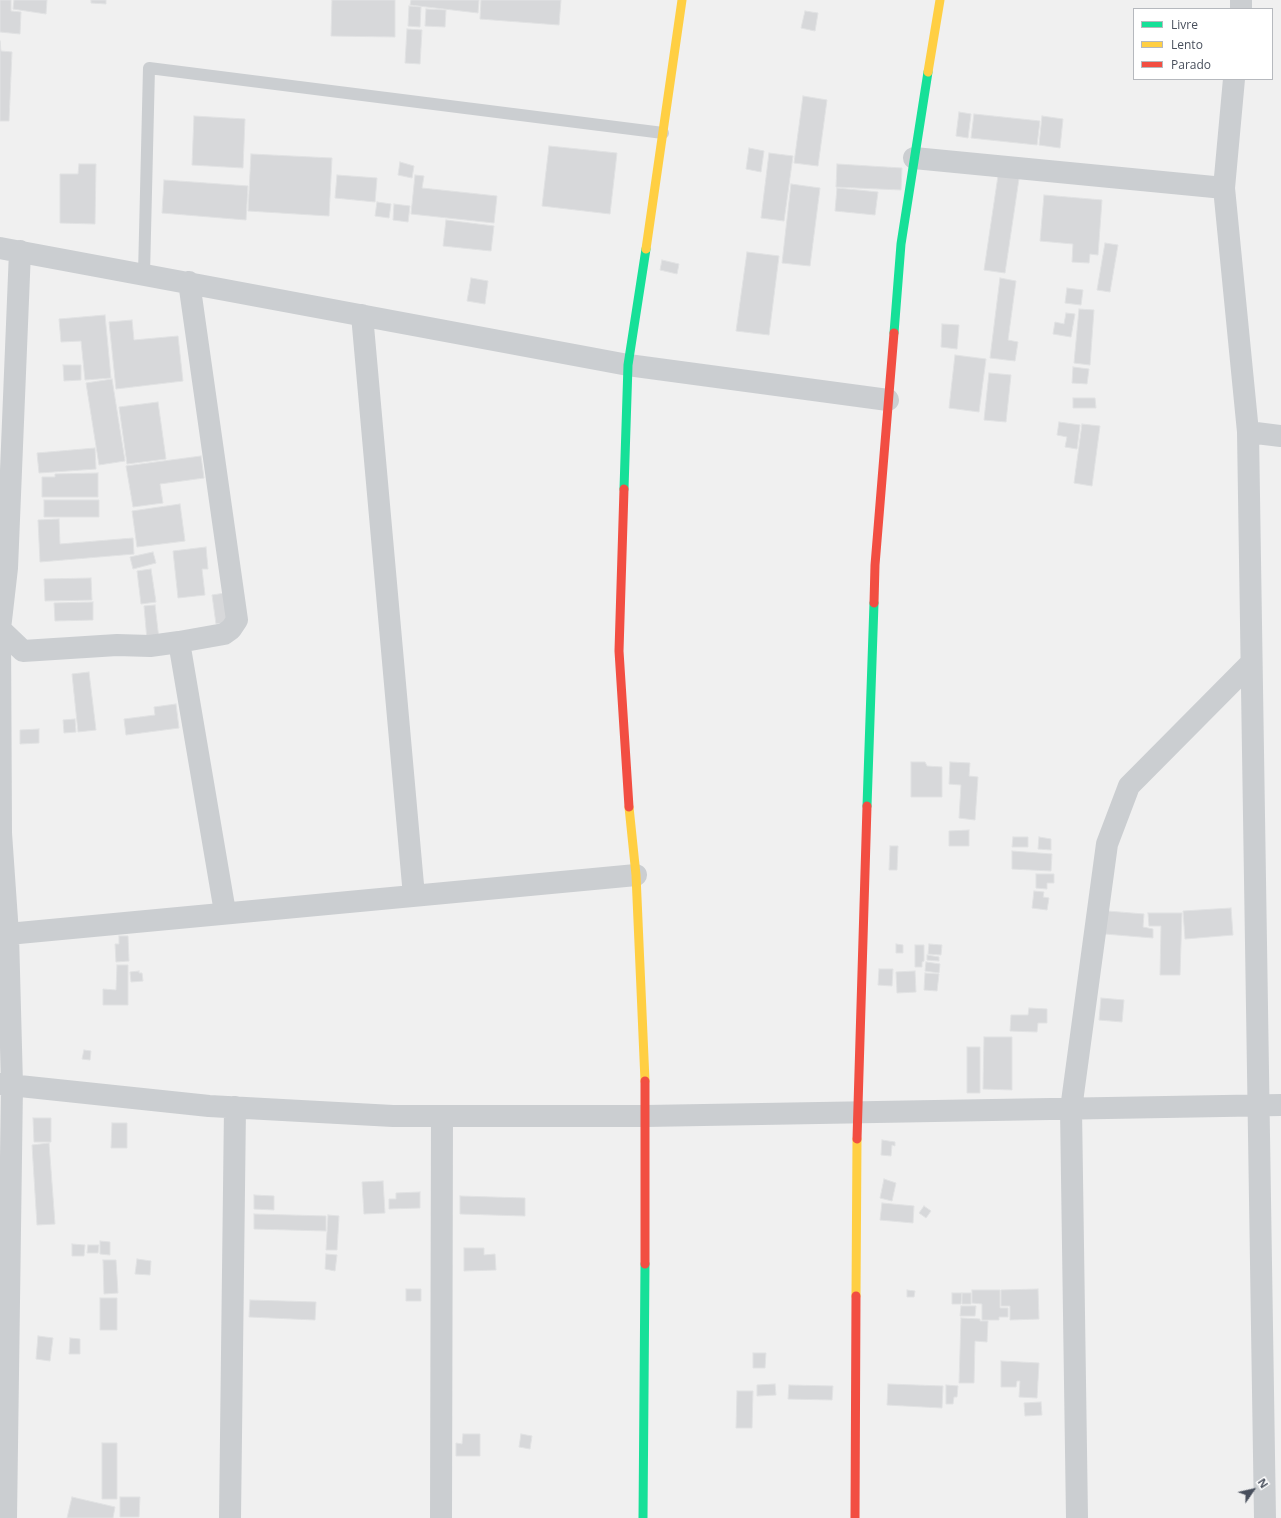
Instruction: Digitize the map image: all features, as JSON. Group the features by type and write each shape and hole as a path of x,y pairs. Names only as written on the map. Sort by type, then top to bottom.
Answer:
{"street":[{"path":"643,1518 646,1116 636,875 626,774 619,651 628,366 682,0"},
{"path":"855,1518 858,1112 875,566 901,244 940,0"},
{"path":"1234,80 1224,188 1248,432 1265,1518"},
{"path":"914,158 1224,188"},
{"path":"6,1518 6,1085 8,934 0,833 0,629 7,568 7,397 10,249 628,366 888,400"},
{"path":"0,629 23,651 117,645 150,646 179,642 224,634 231,630 237,620 189,282"},
{"path":"362,315 414,896"},
{"path":"1248,432 1281,436"},
{"path":"179,642 225,912"},
{"path":"1077,1518 1071,1109 1107,844 1130,786 1251,664"},
{"path":"8,934 225,912 636,875"},
{"path":"6,1085 209,1106 393,1116 646,1116 1281,1105"},
{"path":"230,1518 235,1107"},
{"path":"440,1518 442,1116"}],"lane":[{"path":"144,274 149,68 663,133"}],"building":[{"path":"0,0 11,0 11,11 21,12 20,34 0,32"},
{"path":"14,0 47,0 46,14 13,9"},
{"path":"91,0 106,0 106,4 91,3"},
{"path":"332,0 395,0 395,37 331,36"},
{"path":"411,0 479,0 478,13 410,5"},
{"path":"481,0 561,0 559,25 480,19"},
{"path":"409,6 421,7 420,27 408,26"},
{"path":"426,9 446,10 445,27 425,26"},
{"path":"805,11 818,13 815,31 801,28"},
{"path":"407,29 422,30 420,64 405,63"},
{"path":"0,41 1,51 12,52 9,121 0,121"},
{"path":"803,96 827,100 818,166 794,163"},
{"path":"959,112 971,114 968,138 956,136"},
{"path":"974,114 1040,121 1037,145 971,138"},
{"path":"194,116 245,119 243,168 192,165"},
{"path":"1042,116 1063,119 1060,148 1039,145"},
{"path":"549,146 617,153 610,214 542,206"},
{"path":"749,148 764,151 761,172 746,169"},
{"path":"769,153 793,156 784,221 761,218"},
{"path":"251,154 332,158 329,216 248,211"},
{"path":"400,162 414,166 412,178 398,175"},
{"path":"79,164 96,164 95,224 60,223 60,174 78,174"},
{"path":"837,164 902,168 901,190 836,187"},
{"path":"999,169 1020,172 1005,273 984,270"},
{"path":"337,175 377,178 375,202 335,198"},
{"path":"415,175 424,176 422,188 497,196 494,223 411,214"},
{"path":"164,180 248,186 246,220 162,213"},
{"path":"791,184 820,188 810,266 782,263"},
{"path":"837,188 878,192 875,215 835,211"},
{"path":"1044,195 1102,200 1098,255 1090,254 1089,263 1072,262 1073,244 1040,241"},
{"path":"377,202 391,204 389,218 375,216"},
{"path":"394,204 410,206 408,222 393,220"},
{"path":"446,220 494,226 491,251 443,246"},
{"path":"1105,243 1118,245 1110,292 1097,290"},
{"path":"747,252 779,256 769,335 736,331"},
{"path":"662,260 679,264 677,274 660,270"},
{"path":"471,278 488,281 485,304 467,301"},
{"path":"1000,278 1016,281 1008,340 1018,342 1015,361 990,358"},
{"path":"1067,288 1083,290 1081,305 1065,303"},
{"path":"1079,309 1094,310 1090,365 1074,363"},
{"path":"1066,313 1075,314 1071,337 1053,334 1055,322 1064,324"},
{"path":"105,315 111,378 85,380 81,341 61,342 59,319"},
{"path":"132,320 134,340 178,336 183,381 116,389 109,322"},
{"path":"942,324 959,325 957,349 941,347"},
{"path":"955,355 986,359 979,412 949,408"},
{"path":"63,365 81,365 81,380 64,381"},
{"path":"1073,367 1089,369 1087,384 1072,383"},
{"path":"989,373 1011,375 1006,422 984,420"},
{"path":"112,379 125,461 99,465 86,383"},
{"path":"1073,398 1095,398 1096,408 1073,408"},
{"path":"158,402 166,459 127,464 119,407"},
{"path":"1059,422 1080,425 1077,449 1065,447 1067,437 1057,435"},
{"path":"1082,424 1100,426 1092,486 1074,483"},
{"path":"95,448 96,469 39,473 37,453"},
{"path":"201,456 204,478 160,484 163,503 133,507 126,466"},
{"path":"98,473 98,497 42,497 42,477 55,477 55,474"},
{"path":"44,500 99,500 99,517 44,517"},
{"path":"180,504 185,541 137,547 132,511"},
{"path":"59,519 60,544 133,538 134,554 40,562 38,520"},
{"path":"206,547 208,569 202,569 205,595 178,598 173,551"},
{"path":"153,552 156,563 133,569 130,557"},
{"path":"151,569 156,602 141,604 137,571"},
{"path":"91,578 92,600 45,601 44,579"},
{"path":"225,593 229,622 216,624 212,595"},
{"path":"93,602 93,620 55,621 54,603"},
{"path":"155,605 159,639 147,640 144,606"},
{"path":"89,672 96,730 78,732 72,674"},
{"path":"176,704 179,728 126,735 124,719 155,715 154,707"},
{"path":"75,719 76,732 64,733 63,720"},
{"path":"39,729 39,743 20,744 20,730"},
{"path":"911,762 925,762 927,766 942,767 942,797 911,797"},
{"path":"950,762 970,763 969,776 978,777 975,820 959,818 961,785 949,784"},
{"path":"969,830 969,846 949,846 949,831"},
{"path":"1013,837 1028,837 1028,847 1012,847"},
{"path":"1039,837 1051,839 1051,850 1038,849"},
{"path":"890,846 898,846 897,870 889,870"},
{"path":"1012,851 1052,854 1051,871 1012,869"},
{"path":"1036,874 1054,874 1054,883 1047,883 1047,889 1036,888"},
{"path":"1034,891 1044,892 1043,897 1049,898 1047,910 1032,908"},
{"path":"1231,908 1233,935 1185,939 1183,911"},
{"path":"1107,911 1144,914 1143,927 1153,929 1153,938 1105,934"},
{"path":"1148,913 1182,913 1180,975 1160,975 1161,926 1149,926"},
{"path":"119,936 128,936 129,961 116,962 115,944 119,944"},
{"path":"896,944 903,945 903,953 896,953"},
{"path":"929,944 942,945 941,955 928,954"},
{"path":"915,945 924,945 924,961 922,962 922,967 915,967"},
{"path":"927,955 939,957 939,961 927,960"},
{"path":"926,962 940,964 939,973 925,971"},
{"path":"117,965 128,965 128,1005 103,1005 103,989 116,990"},
{"path":"879,969 893,969 892,986 878,985"},
{"path":"139,971 139,973 142,973 143,981 131,982 130,972"},
{"path":"915,971 916,992 897,993 896,972"},
{"path":"925,973 939,974 937,991 924,990"},
{"path":"1101,998 1124,1000 1122,1022 1099,1020"},
{"path":"1029,1008 1047,1009 1047,1023 1038,1023 1037,1032 1010,1031 1011,1015 1028,1015"},
{"path":"984,1037 1012,1037 1012,1090 983,1089"},
{"path":"967,1047 980,1047 980,1093 967,1093"},
{"path":"84,1050 91,1051 90,1060 82,1059"},
{"path":"33,1118 51,1118 51,1142 34,1142"},
{"path":"112,1123 127,1123 127,1148 111,1148"},
{"path":"882,1140 895,1142 895,1146 892,1145 891,1156 881,1155"},
{"path":"49,1143 55,1224 37,1225 32,1145"},
{"path":"884,1179 896,1183 892,1201 880,1198"},
{"path":"383,1181 385,1213 364,1214 362,1182"},
{"path":"420,1192 420,1208 389,1209 389,1199 396,1199 396,1193"},
{"path":"254,1195 274,1196 274,1210 254,1209"},
{"path":"460,1196 525,1198 525,1216 460,1214"},
{"path":"882,1203 914,1206 913,1223 880,1220"},
{"path":"924,1206 931,1211 926,1218 919,1213"},
{"path":"254,1214 326,1216 326,1231 254,1229"},
{"path":"328,1215 339,1216 337,1250 326,1250"},
{"path":"100,1241 110,1242 110,1255 100,1254"},
{"path":"72,1244 85,1245 84,1256 72,1256"},
{"path":"88,1245 99,1245 98,1253 87,1253"},
{"path":"464,1248 484,1248 484,1255 495,1254 496,1270 464,1271"},
{"path":"326,1254 337,1255 335,1271 325,1269"},
{"path":"137,1259 151,1261 150,1275 135,1274"},
{"path":"103,1260 116,1260 118,1293 104,1294"},
{"path":"406,1289 421,1289 421,1301 406,1301"},
{"path":"1038,1289 1039,1319 1010,1320 1010,1306 1001,1306 1001,1290"},
{"path":"907,1290 915,1291 914,1297 907,1297"},
{"path":"972,1290 1000,1290 1000,1308 1008,1308 1008,1317 999,1317 999,1320 982,1320 982,1304 972,1303"},
{"path":"952,1293 962,1293 961,1304 952,1304"},
{"path":"962,1293 971,1293 971,1304 962,1304"},
{"path":"100,1298 117,1298 117,1330 100,1330"},
{"path":"250,1300 316,1302 315,1320 249,1317"},
{"path":"961,1306 976,1306 975,1316 960,1316"},
{"path":"961,1318 988,1321 987,1342 975,1341 974,1383 959,1383"},
{"path":"38,1336 53,1338 50,1361 36,1359"},
{"path":"70,1338 80,1339 80,1354 69,1354"},
{"path":"753,1353 766,1353 765,1368 753,1368"},
{"path":"1001,1361 1039,1363 1037,1398 1019,1397 1020,1381 1017,1381 1016,1387 1001,1387"},
{"path":"775,1384 776,1395 757,1396 757,1385"},
{"path":"888,1384 943,1386 942,1408 887,1405"},
{"path":"789,1385 833,1386 832,1400 788,1399"},
{"path":"946,1385 958,1386 957,1397 954,1397 953,1404 946,1404"},
{"path":"737,1391 753,1391 752,1428 736,1428"},
{"path":"1041,1402 1042,1415 1025,1416 1024,1403"},
{"path":"463,1434 480,1434 480,1456 456,1456 456,1443 462,1444"},
{"path":"521,1434 532,1436 530,1449 519,1447"},
{"path":"102,1443 117,1443 117,1499 102,1499"},
{"path":"72,1497 115,1507 113,1518 67,1518"},
{"path":"120,1497 140,1497 139,1517 120,1517"}],"traffic: fast":[{"path":"894,333 901,244 928,72"},
{"path":"624,489 628,365 646,249"},
{"path":"867,806 874,603"},
{"path":"643,1518 645,1264"}],"traffic: slow":[{"path":"646,249 682,0"},
{"path":"928,72 940,0"},
{"path":"629,807 636,875 645,1081"},
{"path":"856,1296 857,1139"}],"traffic: jam":[{"path":"874,603 875,565 894,333"},
{"path":"624,489 619,651 629,807"},
{"path":"857,1139 867,806"},
{"path":"645,1081 645,1264"},
{"path":"855,1518 856,1296"}]}
